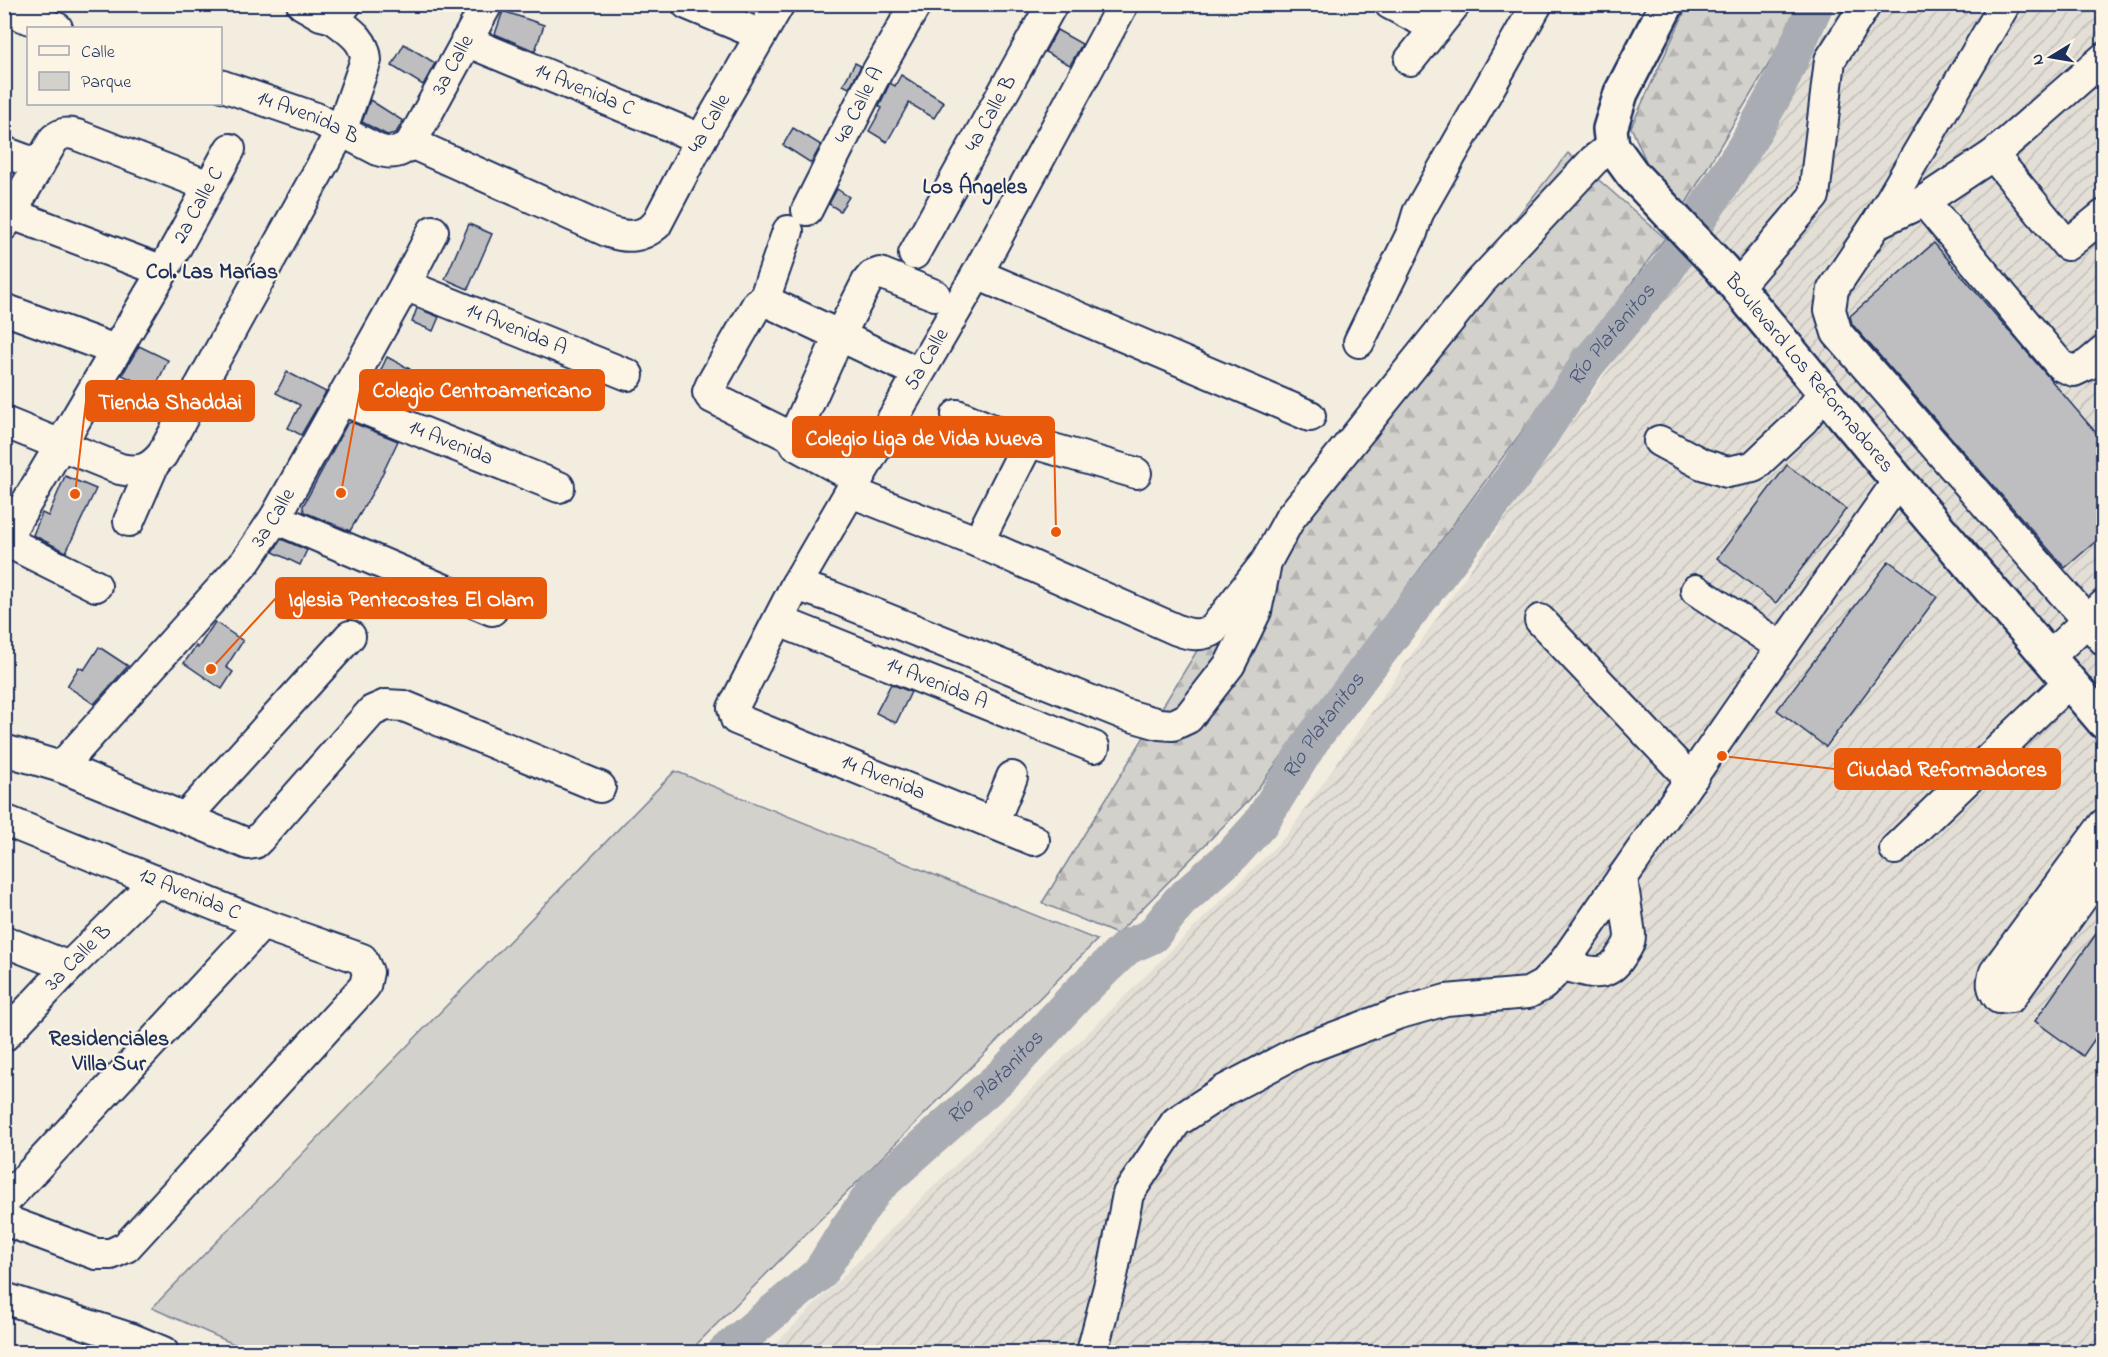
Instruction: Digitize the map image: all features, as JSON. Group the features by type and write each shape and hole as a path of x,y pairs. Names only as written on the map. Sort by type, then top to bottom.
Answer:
{"main road":[{"path":"1612,146 1610,129 1621,93 1667,4"},
{"name":"Boulevard Los Reformadores","path":"1612,146 1633,175 1729,278 2103,722"}],"street":[{"path":"129,521 148,468 168,445 341,131 366,60 366,51 360,40 339,11 321,15 302,4"},
{"name":"3a Calle","path":"403,148 487,4"},
{"path":"687,4 761,35"},
{"name":"4a Calle","path":"637,236 648,232 656,225 701,139 780,4"},
{"name":"4a Calle A","path":"794,438 711,397 708,392 758,303 764,300 798,220 916,4"},
{"name":"4a Calle B","path":"914,254 1052,4"},
{"name":"5a Calle","path":"733,714 733,708 796,585 977,274 1123,4"},
{"path":"1390,4 1436,28"},
{"path":"1410,60 1455,4"},
{"path":"1359,342 1412,233 1418,213 1537,4"},
{"path":"1729,278 1814,196 1830,60 1866,4"},
{"path":"2005,4 1877,223 1833,289 1830,310 1837,333 2098,622 2049,657"},
{"path":"4,10 54,27"},
{"name":"14 Avenida C","path":"466,41 701,139"},
{"path":"1877,223 1924,201 1993,155 2103,58"},
{"name":"14 Avenida B","path":"222,86 316,118 386,153 403,148 609,232 623,237 637,236"},
{"path":"163,271 8,220 54,139 61,134 69,133 209,186"},
{"path":"935,295 880,273 872,276 839,338 794,438 796,445 854,485 1190,635 1202,635 1212,631 1266,562 1290,518 1480,282 1594,160 1612,146"},
{"name":"2a Calle C","path":"5,540 163,271 230,149"},
{"path":"4,152 39,165"},
{"path":"1993,155 2067,245 2103,215"},
{"path":"1924,201 2061,366 2074,371 2087,365 2103,351"},
{"name":"3a Calle","path":"61,767 246,561 275,518 342,400 433,231"},
{"path":"977,274 1310,416"},
{"name":"14 Avenida A","path":"405,285 628,375"},
{"path":"764,300 839,338 904,366"},
{"path":"4,309 115,350"},
{"path":"1659,441 1702,464 1726,472 1753,467 1803,420 1824,393"},
{"name":"14 Avenida","path":"342,400 559,488"},
{"path":"957,415 1029,445 1036,444 1136,473"},
{"path":"4,422 120,469 148,468"},
{"path":"978,542 1029,445"},
{"path":"1092,1353 1113,1271 1128,1194 1176,1122 1225,1090 1301,1050 1397,1014 1446,1000 1528,993 1543,985 1562,965 1898,481"},
{"path":"275,518 492,610"},
{"path":"5,540 96,586"},
{"path":"796,585 1124,714 1173,725 1188,718 1230,664 1256,611 1266,562"},
{"path":"1696,590 1781,647"},
{"path":"1540,620 1680,768 1693,777"},
{"name":"14 Avenida A","path":"779,621 1094,747"},
{"path":"186,817 350,636"},
{"path":"1895,849 2070,681"},
{"path":"4,750 61,767 249,844 255,843 372,711 386,705 404,706 600,787"},
{"name":"14 Avenida","path":"733,714 736,718 1034,840"},
{"path":"993,823 1012,777"},
{"name":"12 Avenida C","path":"4,820 262,924 362,959 368,972 365,986 126,1247 111,1254 96,1254 4,1220"},
{"path":"2103,824 1995,972 1992,982 1993,990 1999,998 2011,997 2103,867"},
{"path":"1562,965 1600,973 1615,966 1630,944 1622,878"},
{"name":"3a Calle B","path":"4,1036 69,967 156,881"},
{"path":"4,1202 262,924"},
{"path":"4,942 69,967"},
{"path":"6,1301 130,1346 163,1353"}],"shaded area":[{"path":"1842,5 2103,5 2103,1352 767,1352 1287,835 1707,226"}],"green space":[{"path":"1688,5 1804,5 1685,205 1652,175 1631,127"},
{"path":"1568,153 1665,238 1250,799 1117,934 1042,903 1289,501"},
{"path":"675,771 1097,940 689,1352 252,1352 152,1308"}],"building":[{"path":"503,11 544,25 535,51 495,34"},
{"path":"1057,30 1082,44 1070,65 1045,52"},
{"path":"404,44 435,63 423,85 392,66"},
{"path":"855,63 861,66 849,88 843,85"},
{"path":"901,75 944,102 934,118 909,103 887,142 869,131 882,108 879,106 890,83 895,86"},
{"path":"370,100 403,121 396,133 387,135 362,122"},
{"path":"793,128 821,145 811,163 783,145"},
{"path":"837,189 849,197 840,211 829,204"},
{"path":"469,224 492,234 468,289 445,279"},
{"path":"1934,243 2103,441 2103,535 2065,568 1852,324 1850,316"},
{"path":"417,308 439,317 433,331 412,322"},
{"path":"139,346 168,360 154,390 122,375"},
{"path":"387,357 410,369 394,402 370,393"},
{"path":"287,372 326,392 301,435 288,428 300,405 276,393"},
{"path":"351,422 398,441 378,483 350,531 304,512 303,506 347,424"},
{"path":"1787,465 1846,509 1776,603 1717,558"},
{"path":"65,476 96,489 66,552 33,535 42,513 48,516"},
{"path":"281,539 307,550 300,565 273,552"},
{"path":"1889,561 1937,597 1826,747 1777,710"},
{"path":"215,622 243,641 226,667 233,672 222,689 184,663 196,646 198,648"},
{"path":"99,647 128,666 94,704 67,686 79,667 84,670"},
{"path":"891,684 911,692 896,723 876,713"},
{"path":"2103,924 2103,1027 2083,1056 2035,1021"}],"waterway":[{"name":"Río Platanitos","path":"725,1352 820,1273 847,1229 877,1187 1004,1074 1079,993 1127,947 1152,936 1179,902 1233,854 1260,824 1312,740 1516,473 1588,363 1665,272 1748,142 1776,92 1816,4"}],"place":[{"name":"Colegio Centroamericano","path":"341,493"},
{"name":"Tienda Shaddai","path":"75,494"},
{"name":"Colegio Liga de Vida Nueva","path":"1056,532"},
{"name":"Iglesia Pentecostes El Olam","path":"211,669"},
{"name":"Ciudad Reformadores","path":"1722,756"}],"district":[{"name":"Los Ángeles","path":"975,188"},
{"name":"Col. Las Marías","path":"212,273"},
{"name":"Residenciales Villa Sur","path":"109,1052"}]}
